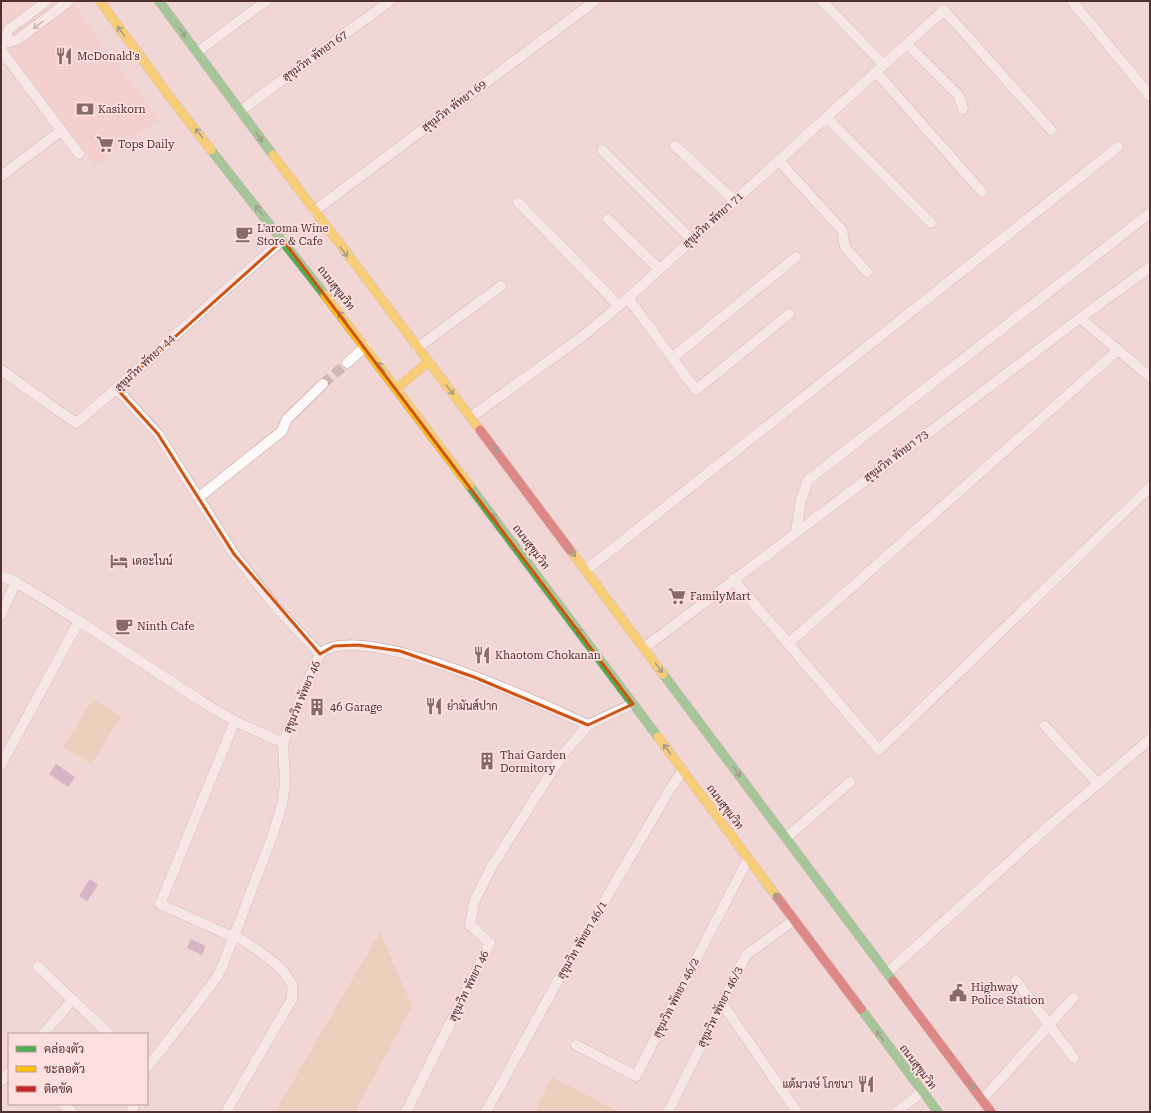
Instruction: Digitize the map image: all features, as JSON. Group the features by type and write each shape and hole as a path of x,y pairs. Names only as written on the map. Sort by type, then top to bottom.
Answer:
{"highway":[{"name":"ถนนสุขุมวิท","path":"100,1 169,96 366,346 938,1112"},
{"path":"159,1 314,211 586,570 991,1112"},
{"path":"397,388 428,362"}],"street":[{"path":"2,45 9,29 47,1"},
{"path":"2,45 17,40 69,1"},
{"path":"197,52 266,1"},
{"name":"สุขุมวิท พัทยา 67","path":"240,111 390,1"},
{"name":"สุขุมวิท พัทยา 69","path":"314,211 595,1"},
{"path":"822,1 982,192"},
{"path":"1072,1 1150,96"},
{"name":"สุขุมวิท พัทยา 71","path":"471,417 583,336 619,306 944,10 1051,130"},
{"path":"908,44 959,96 963,109"},
{"path":"2,45 79,154"},
{"path":"826,117 931,223"},
{"path":"1,176 62,130"},
{"path":"675,146 734,200"},
{"path":"586,570 1118,147"},
{"path":"602,150 691,239"},
{"path":"778,160 842,230 845,247 867,272"},
{"path":"518,202 619,306"},
{"path":"796,532 801,500 808,480 1150,213"},
{"path":"608,219 659,269"},
{"name":"สุขุมวิท พัทยา 44","path":"2,373 76,423 117,389 224,289 283,240"},
{"path":"672,358 796,257"},
{"name":"สุขุมวิท พัทยา 73","path":"644,648 733,579 1150,267"},
{"path":"417,348 501,286"},
{"path":"628,298 696,390 789,314"},
{"path":"1080,318 1150,377"},
{"path":"346,363 366,346"},
{"path":"789,643 1118,350"},
{"path":"198,498 282,431 287,419 323,384"},
{"path":"117,389 158,434 234,554 274,605 320,654"},
{"path":"733,579 879,750 1150,487"},
{"name":"สุขุมวิท พัทยา 46","path":"1,576 16,582 79,621 204,703 235,721 283,743 320,654 334,646 358,645 400,651 474,677 588,725"},
{"path":"1,615 16,582"},
{"path":"1,765 79,621"},
{"name":"สุขุมวิท พัทยา 46","path":"406,1112 490,943 470,925 474,902 492,866 563,754 588,725 633,704"},
{"path":"226,1112 292,999 292,986 285,974 252,946 233,936 160,904 235,721"},
{"path":"1045,726 1098,784"},
{"path":"887,973 1150,738"},
{"path":"148,1067 218,975 270,843 282,805 285,783 283,743"},
{"name":"สุขุมวิท พัทยา 46/1","path":"486,1112 556,984 666,796 683,771"},
{"path":"786,838 850,782"},
{"name":"สุขุมวิท พัทยา 46/2","path":"576,1045 636,1076 748,858"},
{"name":"สุขุมวิท พัทยา 46/3","path":"668,1112 746,955 794,920"},
{"path":"38,966 109,1033"},
{"path":"1016,981 1074,1058"},
{"path":"982,1100 1073,998"},
{"path":"44,1033 73,999"},
{"path":"722,1003 797,1112"},
{"path":"896,1112 922,1092"},
{"path":"64,1105 72,1112"}],"highlighted area":[{"path":"283,240 633,704 588,725 474,677 400,651 358,645 334,646 320,654 234,554 158,434 117,389"}],"shaded area":[{"path":"1,1 71,1 159,120 95,165 1,40"},
{"path":"93,699 121,716 92,764 63,747"},
{"path":"56,764 75,777 68,787 49,774"},
{"path":"90,879 98,885 87,901 79,896"},
{"path":"380,932 412,1006 355,1112 275,1112"},
{"path":"191,939 206,946 202,955 187,948"},
{"path":"552,1077 617,1111 617,1112 535,1112"}],"tunnel":[{"path":"323,384 347,363"}],"traffic: fast":[{"path":"159,1 273,155"},
{"path":"211,150 325,295"},
{"path":"469,485 658,737"},
{"path":"663,674 893,981"},
{"path":"861,1009 938,1112"}],"traffic: slow":[{"path":"100,1 169,96 211,150"},
{"path":"273,155 480,430"},
{"path":"325,295 469,485"},
{"path":"397,388 428,362"},
{"path":"570,550 663,674"},
{"path":"658,737 777,897"}],"traffic: jam":[{"path":"480,430 570,550"},
{"path":"777,897 861,1009"},
{"path":"893,981 991,1112"}],"place":[{"name":"McDonald's","path":"64,56"},
{"name":"Kasikorn","path":"85,109"},
{"name":"Tops Daily","path":"105,144"},
{"name":"L'aroma Wine Store & Cafe","path":"244,234"},
{"name":"เดอะไนน์","path":"119,561"},
{"name":"FamilyMart","path":"677,596"},
{"name":"Ninth Cafe","path":"124,626"},
{"name":"Khaotom Chokanan","path":"482,655"},
{"name":"ยำมันส์ปาก","path":"434,706"},
{"name":"46 Garage","path":"317,707"},
{"name":"Thai Garden Dormitory","path":"487,761"},
{"name":"Highway Police Station","path":"958,993"},
{"name":"แต้มวงษ์ โภชนา","path":"866,1084"}]}
